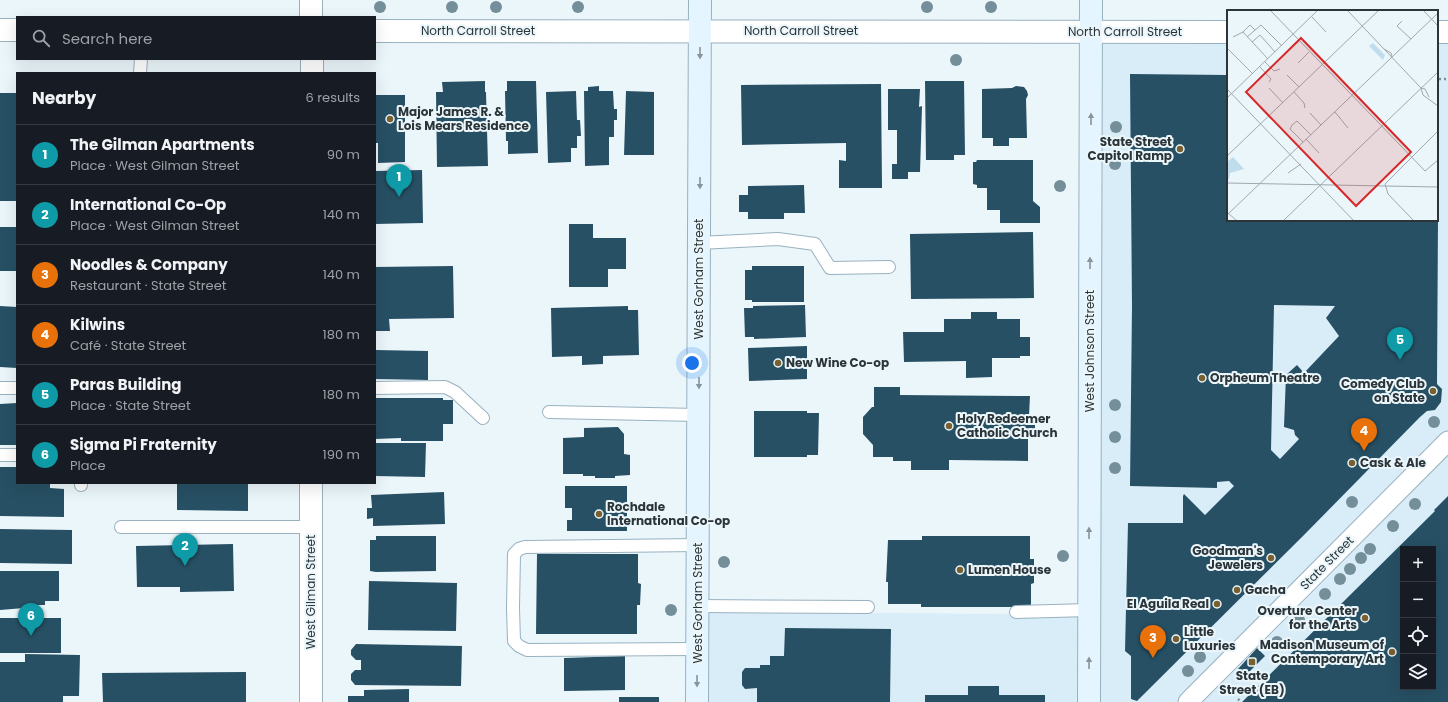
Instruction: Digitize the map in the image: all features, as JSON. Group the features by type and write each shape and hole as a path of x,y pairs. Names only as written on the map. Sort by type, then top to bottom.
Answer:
{"main road":[{"name":"West Gorham Street","path":"697,702 700,0"},
{"name":"West Johnson Street","path":"1089,702 1091,0"}],"street":[{"path":"311,0 311,16"},
{"path":"0,30 16,30"},
{"name":"North Carroll Street","path":"376,31 1227,32"},
{"path":"312,60 312,72"},
{"name":"State Street","path":"1188,702 1448,441"},
{"name":"West Gilman Street","path":"311,484 311,702"}],"lane":[{"path":"140,72 141,60"},
{"path":"699,243 778,239 815,244 830,268 889,267"},
{"path":"376,388 445,387 455,392 483,418"},
{"path":"0,388 16,388"},
{"path":"549,412 698,415"},
{"path":"0,455 16,455"},
{"path":"121,527 311,527"},
{"path":"697,649 527,650 519,646 514,641 513,608 514,554 519,549 525,547 698,545"},
{"path":"698,606 868,607"},
{"path":"1016,612 1089,610"}],"path":[{"path":"1439,79 1448,79"},
{"path":"1238,699 1241,702"}],"shaded area":[{"path":"1091,32 1227,32 1227,221 1438,221 1438,32 1448,32 1448,702 697,702 698,611 1089,615"}],"building":[{"path":"1130,74 1227,75 1227,221 1438,221 1437,384 1442,389 1441,402 1435,410 1427,411 1420,417 1137,701 1131,699 1131,656 1125,651 1128,523 1183,523 1184,494 1205,515 1234,486 1229,481 1217,482 1217,488 1130,486 1132,306","holes":["1274,305 1335,306 1326,318 1339,336 1304,373 1297,365 1286,375 1284,427 1294,430 1295,435 1299,439 1280,459 1271,450"]},
{"path":"1438,76 1439,76 1438,146"},
{"path":"485,81 488,166 437,167 436,92 443,92 442,82"},
{"path":"507,81 536,81 538,153 508,154 508,141 506,141 505,91 507,91"},
{"path":"925,81 964,81 965,155 954,155 954,160 926,160"},
{"path":"881,84 882,188 839,188 839,160 846,161 846,143 742,145 741,85"},
{"path":"599,86 599,91 613,91 614,109 617,109 617,120 614,120 614,137 609,137 609,165 585,166 584,91 588,91 588,87"},
{"path":"1016,86 1024,87 1028,95 1026,99 1027,138 1009,138 1009,146 993,146 993,138 982,138 982,89 1012,88"},
{"path":"888,89 920,89 919,107 922,106 920,172 908,172 908,179 892,179 892,164 897,164 897,130 888,130"},
{"path":"576,91 577,120 580,120 581,136 577,136 577,148 571,148 571,162 548,163 546,92"},
{"path":"626,91 654,92 654,155 624,155"},
{"path":"0,93 16,93 16,201 0,201"},
{"name":"Major James R. & Lois Mears Residence","path":"376,95 405,95 405,162 378,163 378,143 376,143"},
{"path":"977,160 1033,160 1033,201 1040,207 1040,223 1000,223 1000,210 987,210 987,188 977,188 977,185 973,184 973,162 976,162"},
{"path":"422,170 423,223 376,224 376,171"},
{"path":"804,185 805,213 784,213 784,219 748,219 748,212 739,212 739,195 748,195 748,186"},
{"path":"569,224 593,224 593,238 626,238 626,269 608,269 608,287 569,287"},
{"path":"0,227 16,227 16,271 0,271"},
{"path":"1033,232 1034,298 911,299 910,234"},
{"path":"453,266 454,318 389,319 390,331 376,331 376,267"},
{"path":"752,266 804,266 804,302 752,302 752,300 745,300 745,270 752,270"},
{"path":"805,305 806,337 754,339 754,337 745,337 744,308 753,308 753,306"},
{"path":"0,306 16,307 16,368 0,367"},
{"path":"628,306 628,310 638,310 639,355 603,356 603,364 582,365 582,356 552,357 551,308"},
{"path":"971,312 997,312 997,319 1020,319 1020,337 1030,337 1030,356 1020,356 1020,358 992,358 992,377 966,378 966,361 904,362 903,332 944,332 944,319 971,319"},
{"name":"New Wine Co-op","path":"807,346 807,379 749,381 748,348"},
{"path":"376,350 428,351 428,380 376,379"},
{"name":"Holy Redeemer Catholic Church","path":"874,387 900,387 900,395 1030,396 1029,416 1035,416 1035,438 1028,438 1028,461 949,460 949,470 911,470 911,461 893,461 893,457 873,457 873,445 863,434 863,417 872,407 874,407"},
{"path":"376,398 443,398 443,400 453,400 453,424 443,424 443,441 401,441 401,438 376,439"},
{"path":"16,403 16,445 0,445 0,404"},
{"path":"754,411 807,411 807,413 819,413 818,455 807,455 807,457 754,457"},
{"path":"618,427 624,434 624,454 630,455 630,475 615,476 615,478 595,478 595,476 583,476 583,474 563,474 563,438 584,437 584,428"},
{"path":"376,443 426,443 425,477 376,476"},
{"path":"0,467 16,467 16,484 50,484 50,488 64,489 64,517 0,516"},
{"path":"177,484 248,484 248,511 177,510"},
{"name":"Rochdale International Co-op","path":"565,486 627,486 627,531 567,531 567,520 572,520 572,508 565,508"},
{"path":"444,492 445,524 373,526 373,518 367,519 367,508 372,508 371,495"},
{"name":"Overture Center for the Arts","path":"1448,496 1448,702 1242,702 1435,511 1434,510"},
{"path":"0,529 72,530 72,564 0,563"},
{"path":"376,536 436,536 436,571 370,571 370,540 376,540"},
{"name":"Lumen House","path":"922,536 1030,536 1030,559 1034,559 1034,583 1031,584 1031,607 921,607 921,604 888,604 888,582 886,582 888,540 922,540"},
{"path":"233,544 234,591 180,592 180,587 137,587 136,546"},
{"path":"537,554 638,554 638,583 641,584 640,605 637,605 637,634 536,634"},
{"path":"0,571 59,571 59,601 45,601 45,605 24,605 24,608 0,610"},
{"path":"369,581 457,583 456,631 368,630"},
{"path":"0,618 61,618 61,653 0,653"},
{"path":"785,628 891,629 890,702 757,702 757,688 745,689 742,685 742,672 745,668 760,668 760,665 770,665 770,656 784,656"},
{"path":"356,644 462,646 461,686 355,685 351,680 351,674 355,670 361,670 361,660 356,660 351,655 351,650"},
{"name":"State Street (EB)","path":"1257,648 1265,656 1245,676 1238,669"},
{"path":"25,654 80,655 79,696 63,696 63,702 0,702 0,662 25,662"},
{"path":"625,656 625,690 564,691 564,658"},
{"path":"246,672 246,702 103,702 102,673"},
{"path":"968,686 999,686 999,695 1045,695 1045,702 925,702 925,695 968,695"},
{"path":"409,689 409,702 348,702 348,696 364,696 364,690"},
{"path":"619,697 659,697 659,702 619,702"}],"place":[{"name":"Major James R. & Lois Mears Residence","path":"390,119"},
{"name":"State Street Capitol Ramp","path":"1180,149"},
{"name":"The Gilman Apartments","path":"399,197"},
{"name":"Paras Building","path":"1400,360"},
{"name":"New Wine Co-op","path":"778,363"},
{"name":"Orpheum Theatre","path":"1202,378"},
{"name":"Comedy Club on State","path":"1433,391"},
{"name":"Holy Redeemer Catholic Church","path":"949,426"},
{"name":"Kilwins","path":"1364,451"},
{"name":"Cask & Ale","path":"1352,463"},
{"name":"Rochdale International Co-op","path":"599,514"},
{"name":"Goodman's Jewelers","path":"1271,558"},
{"name":"International Co-Op","path":"185,566"},
{"name":"Lumen House","path":"960,570"},
{"name":"Gacha","path":"1237,590"},
{"name":"El Aguila Real","path":"1217,604"},
{"name":"Overture Center for the Arts","path":"1365,618"},
{"name":"Sigma Pi Fraternity","path":"31,636"},
{"name":"Little Luxuries","path":"1176,639"},
{"name":"Madison Museum of Contemporary Art","path":"1392,652"},
{"name":"Noodles & Company","path":"1153,658"},
{"name":"State Street (EB)","path":"1252,662"}]}
